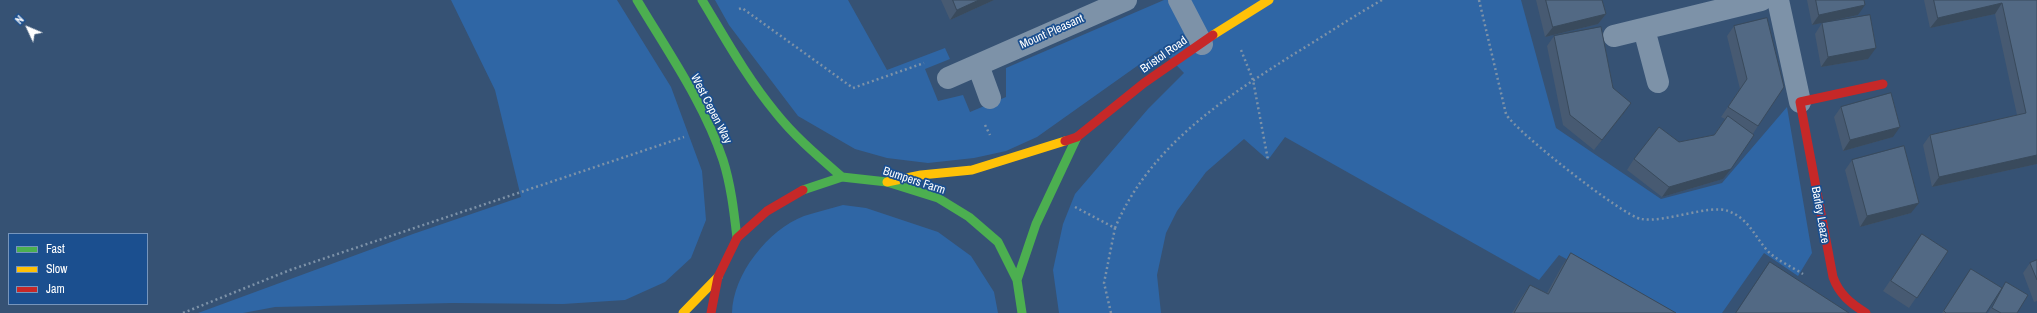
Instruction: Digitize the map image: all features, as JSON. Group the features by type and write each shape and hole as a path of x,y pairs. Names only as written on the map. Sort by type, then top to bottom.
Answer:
{"main road":[{"name":"West Cepen Way","path":"637,0 694,97 710,129 723,161 732,197 737,238"},
{"path":"702,0 740,63 776,112 802,140 842,177"},
{"name":"Bristol Road","path":"887,182 921,175 972,170 1077,137 1144,83 1202,44 1230,23 1269,0"},
{"path":"1800,102 1882,84"},
{"name":"Barley Leaze","path":"1800,102 1836,289 1852,305 1866,313"},
{"name":"Bristol Road","path":"1017,280 1036,224 1052,194 1077,137"},
{"name":"Bumpers Farm","path":"711,313 718,277 737,238 767,210 784,200 802,190 842,177 887,182 938,198 969,217 998,242 1017,280 1022,313"},
{"path":"683,313 718,277"}],"street":[{"name":"Mount Pleasant","path":"948,78 1126,0"},
{"path":"1179,0 1202,44"},
{"path":"1614,36 1761,0"},
{"name":"Barley Leaze","path":"1778,0 1800,102"},
{"path":"1644,29 1658,82"},
{"path":"978,64 990,98"}],"path":[{"path":"1111,313 1104,283 1115,228 1125,204 1138,183 1173,143 1197,122 1253,80 1382,0"},
{"path":"1479,0 1506,114 1509,120 1611,203 1641,219 1662,218 1716,210 1729,211 1750,226 1766,250 1812,280 1833,277"},
{"path":"713,18 742,8 853,88 926,63"},
{"path":"1230,23 1253,80 1268,160"},
{"path":"182,313 290,270 684,137 681,130"},
{"path":"1052,194 1115,228"}],"shaded area":[{"path":"451,0 617,0 671,87 702,171 706,220 691,258 665,282 625,300 563,304 453,303 275,307 243,313 198,313 413,234 521,197 495,90"},
{"path":"715,0 848,0 887,70 945,48 950,59 925,69 938,101 963,95 970,112 1006,97 1006,68 1164,0 1521,0 1556,128 1661,199 1722,183 1787,107 1812,253 1798,276 1764,253 1722,313 1667,313 1559,255 1539,280 1285,137 1268,160 1244,139 1206,172 1177,211 1166,233 1157,275 1161,313 1059,313 1053,270 1063,224 1075,194 1148,109 1184,73 1161,49 1037,137 1006,151 974,158 928,163 887,158 855,149 798,116 729,25"},
{"path":"843,205 866,208 938,232 971,256 994,292 998,313 732,313 734,298 739,283 755,255 766,243 778,232 804,216"}],"building":[{"path":"953,0 979,0 957,10"},
{"path":"1546,0 1602,0 1606,14 1553,27"},
{"path":"1816,0 1864,0 1865,5 1819,15"},
{"path":"1934,0 2037,0 2037,155 1939,177 1930,135 2026,113 2002,3 1938,18"},
{"path":"1870,15 1876,48 1828,57 1822,23"},
{"path":"1767,18 1784,87 1758,126 1728,107 1747,79 1734,26"},
{"path":"1601,27 1613,88 1631,103 1602,140 1570,115 1554,36"},
{"path":"1891,93 1900,127 1850,140 1841,107"},
{"path":"1728,116 1754,135 1731,169 1669,187 1634,159 1659,127 1679,142 1714,135"},
{"path":"1904,146 1919,203 1867,216 1852,160"},
{"path":"1922,234 1948,251 1917,298 1891,281"},
{"path":"1571,253 1676,313 1514,313 1530,285 1548,294"},
{"path":"2037,260 2037,280 2030,263"},
{"path":"1770,262 1849,313 1736,313"},
{"path":"1971,269 2002,288 1986,313 1946,313 1944,311"},
{"path":"2006,282 2028,295 2017,313 2001,313 1992,308"}],"traffic: fast":[{"path":"637,0 696,98 715,139 728,179 737,238"},
{"path":"702,0 737,58 765,100 799,139 842,177"},
{"path":"1017,280 1036,224 1077,137"},
{"path":"803,190 842,177 887,182 938,198 969,217 998,242 1017,280 1022,313"}],"traffic: slow":[{"path":"1213,35 1269,0"},
{"path":"887,182 921,175 972,170 1065,141"},
{"path":"683,313 718,277"}],"traffic: jam":[{"path":"1065,141 1077,137 1144,83 1213,35"},
{"path":"1866,313 1846,298 1839,289 1833,277 1800,102 1883,84"},
{"path":"711,313 718,277 737,238 767,211 803,190"}]}
